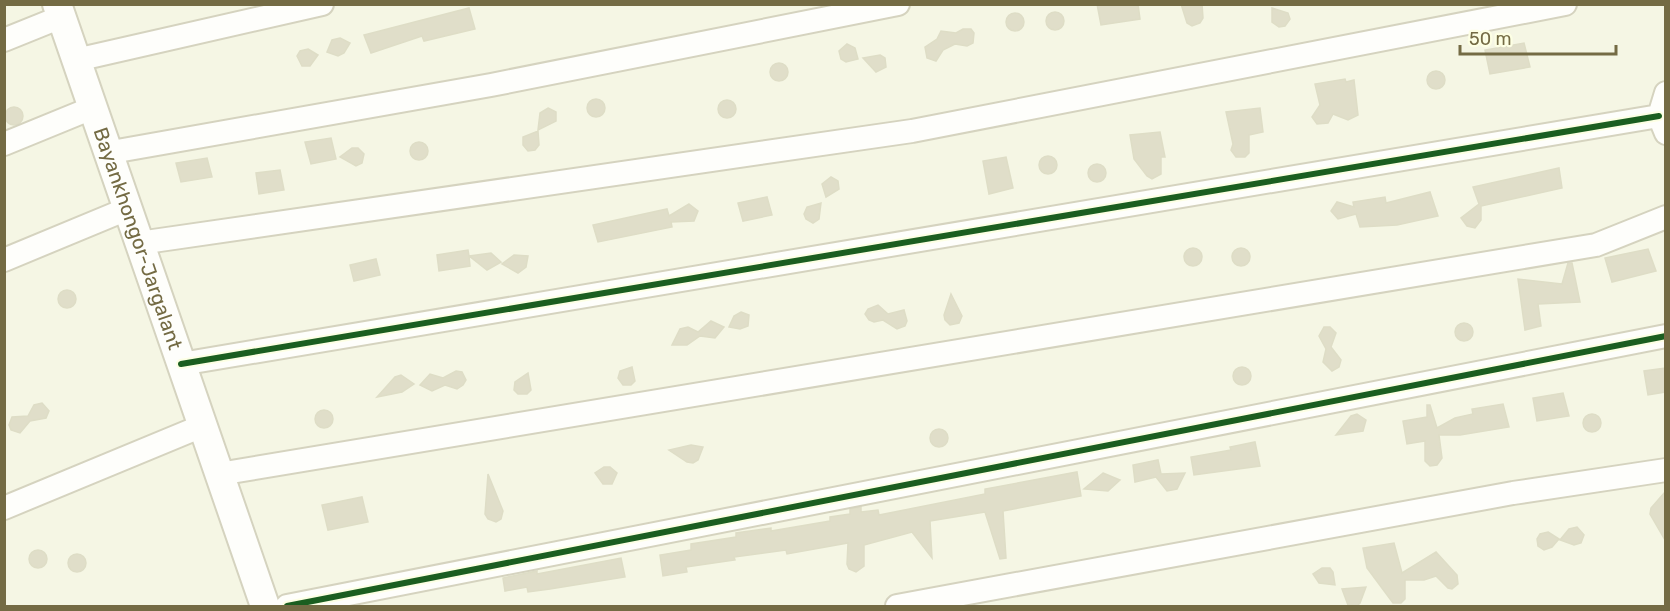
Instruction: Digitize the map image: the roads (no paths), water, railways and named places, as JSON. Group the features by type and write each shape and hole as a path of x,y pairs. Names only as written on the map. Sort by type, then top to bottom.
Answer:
{"street":[{"path":"76,60 322,4"},
{"path":"106,153 491,85 898,4"},
{"path":"139,243 912,131 1565,4"},
{"path":"4,39 59,11"},
{"name":"Bayankhongor-Jargalant","path":"59,11 106,153 265,606"},
{"path":"181,364 1662,124 1665,93"},
{"path":"4,144 92,108"},
{"path":"4,260 127,209"},
{"path":"219,474 1596,245 1665,216"},
{"path":"287,606 1665,336"},
{"path":"4,508 202,426"},
{"path":"897,606 1513,493 1665,470"}]}
